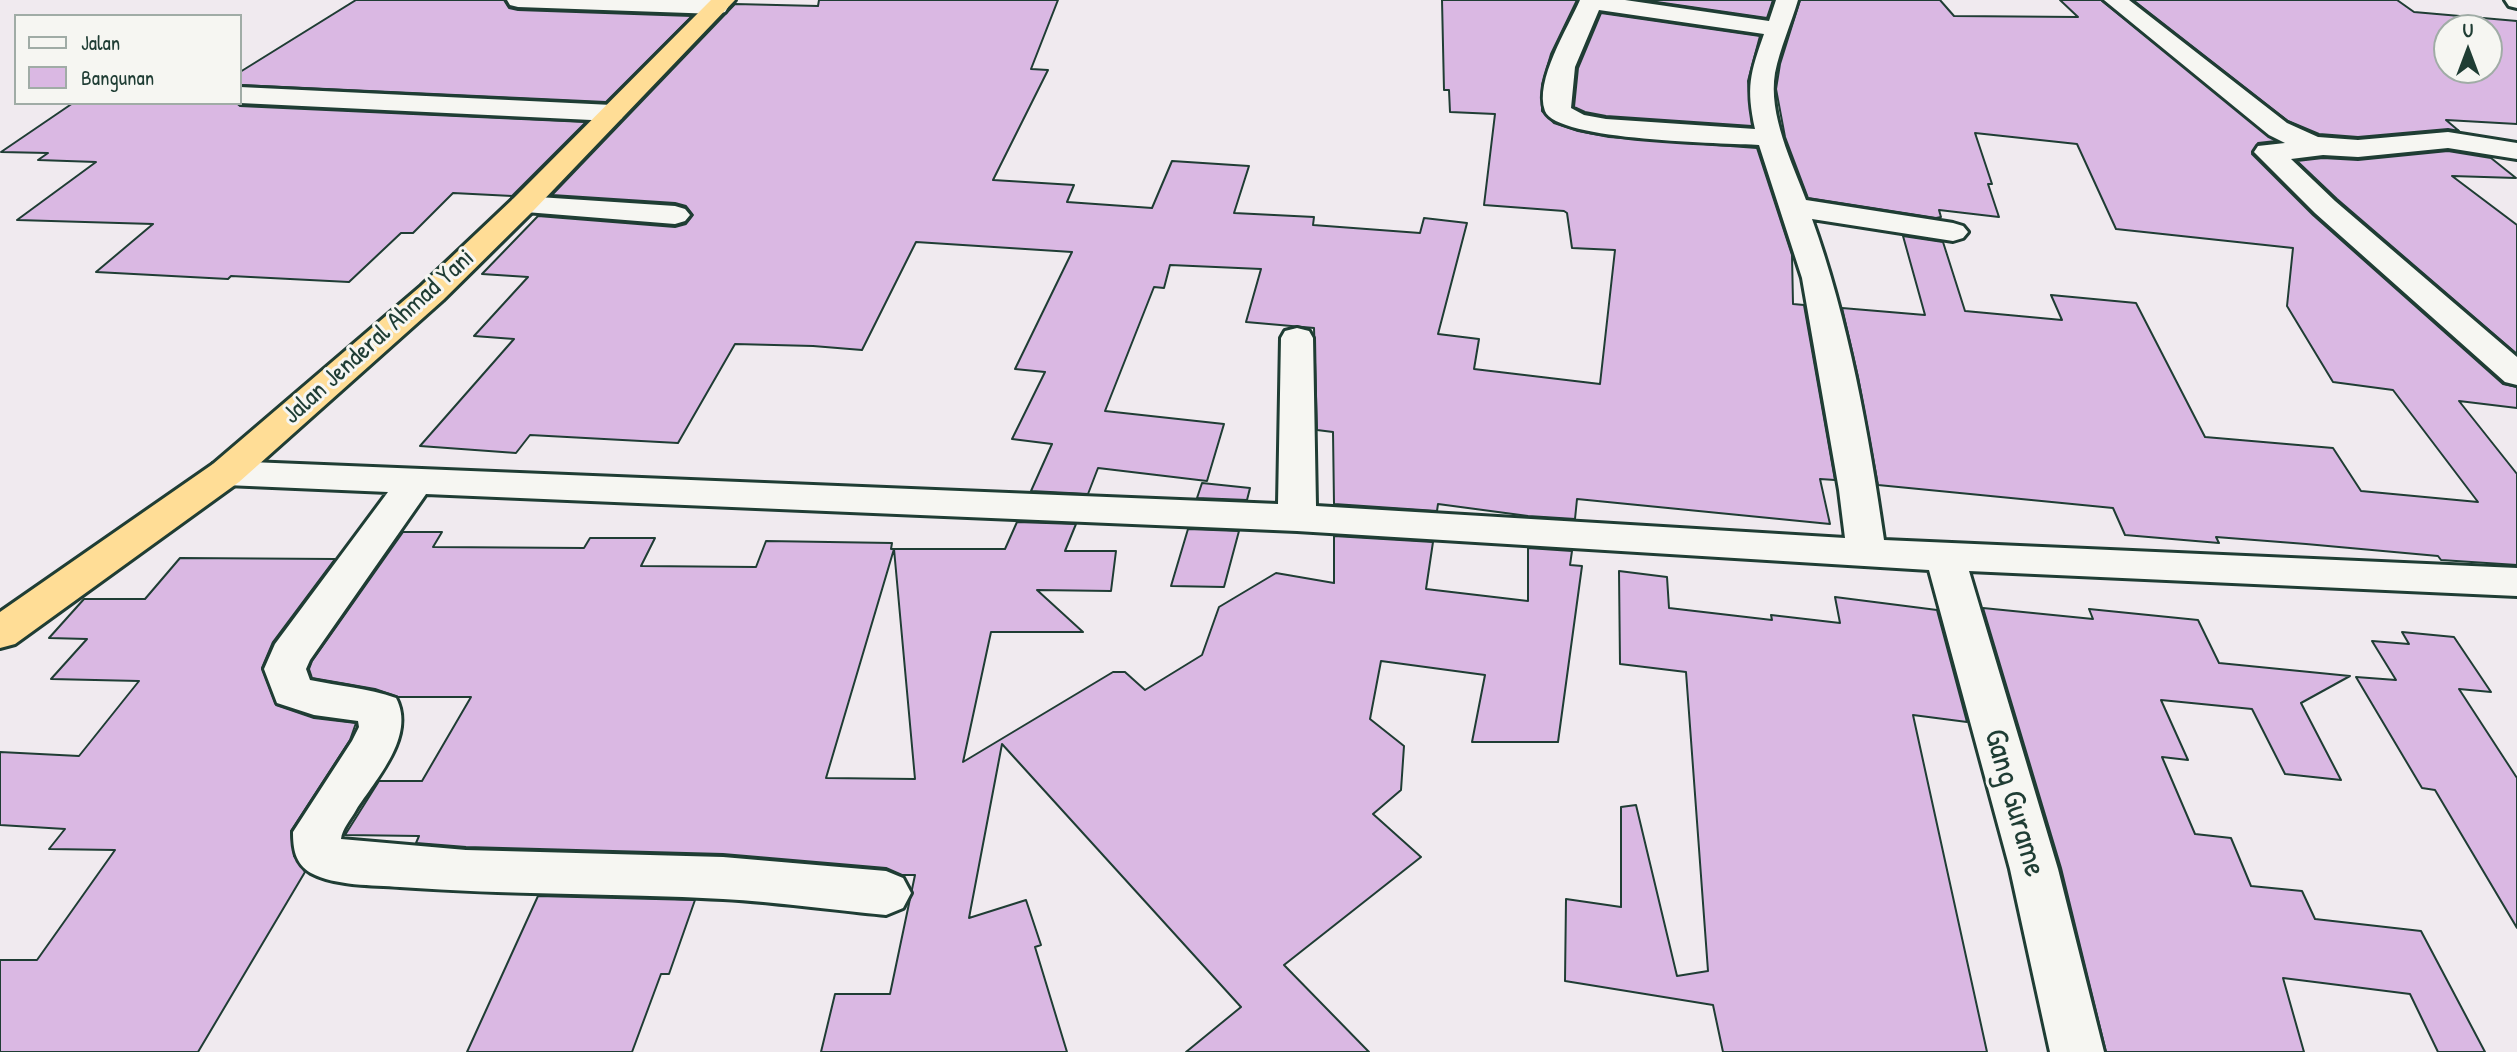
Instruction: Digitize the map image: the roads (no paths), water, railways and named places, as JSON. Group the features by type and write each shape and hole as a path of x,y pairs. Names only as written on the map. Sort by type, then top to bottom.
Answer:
{"highway":[{"name":"Jalan Jenderal Ahmad Yani","path":"0,633 226,473 432,293 523,205 720,3"}],"street":[{"path":"519,0 720,3"},
{"path":"1787,0 1763,73 1761,98 1770,138 1818,278 1858,490 1866,553"},
{"path":"2115,0 2278,129 2306,143 2328,148"},
{"path":"1770,138 1606,127 1576,122 1558,111 1556,94 1560,71 1591,1 1778,29"},
{"path":"242,95 612,113"},
{"path":"2517,170 2505,150 2470,141 2445,140 2268,152 2325,207 2517,375"},
{"path":"523,205 675,215"},
{"path":"1792,207 1953,232"},
{"path":"1297,338 1297,518"},
{"path":"2484,345 2517,346"},
{"path":"226,473 1297,518 1866,553 2517,582"},
{"path":"415,482 290,655 285,669 292,691 309,699 366,704 380,710 381,727 369,752 317,832 317,849 328,858 402,866 596,876 723,878 886,893"},
{"name":"Gang Gurame","path":"1945,556 2034,869 2077,1052"}]}
